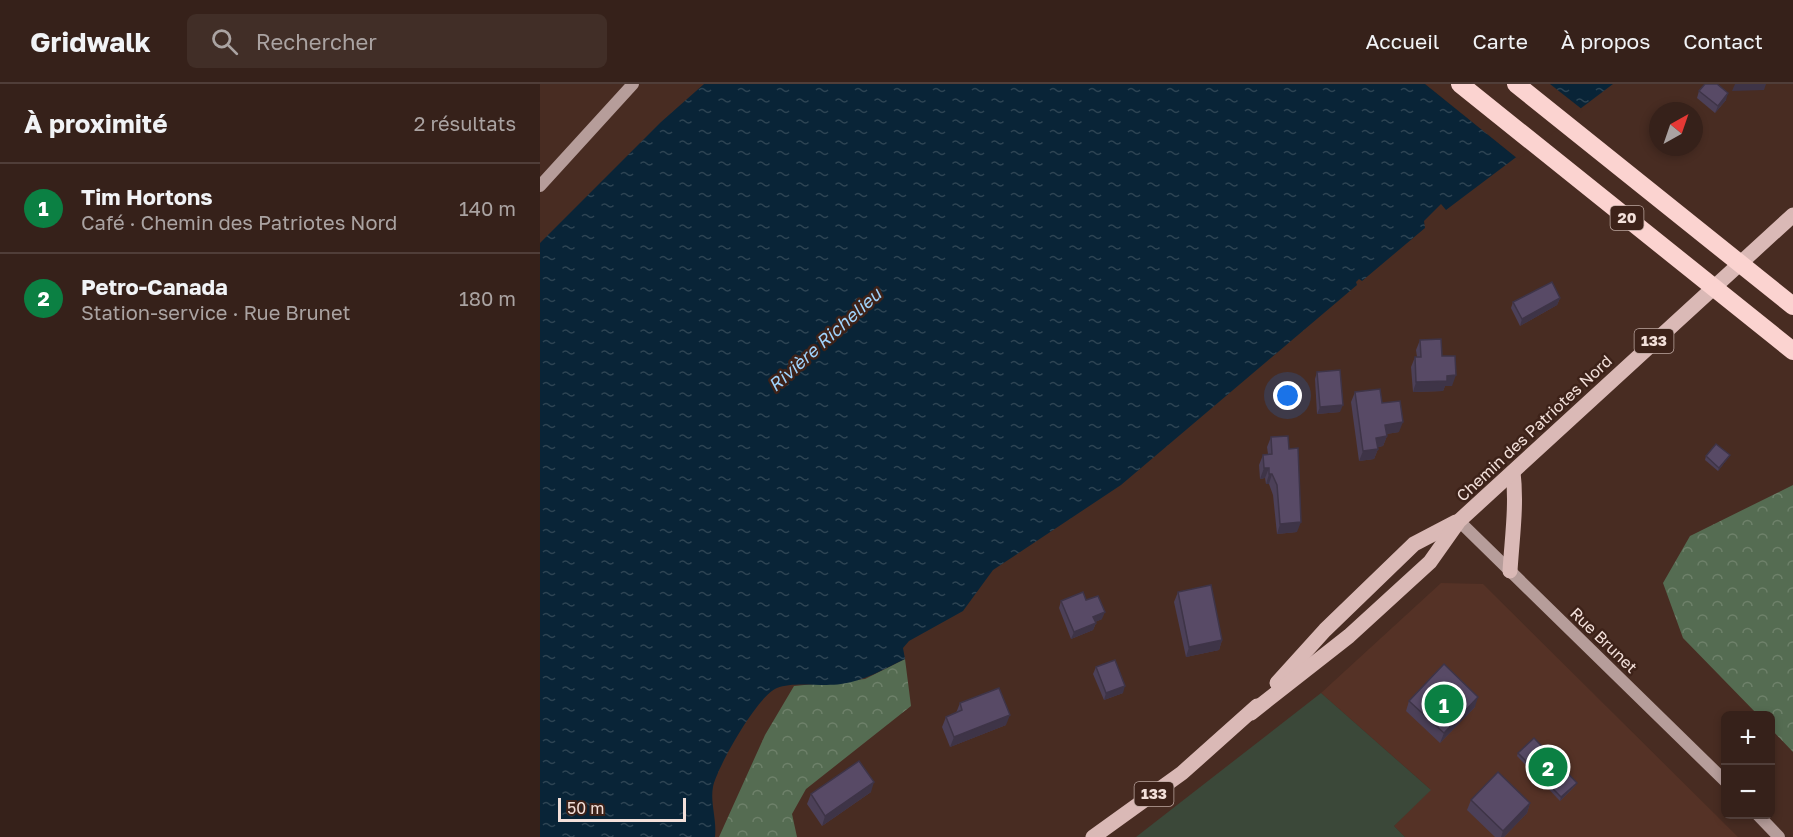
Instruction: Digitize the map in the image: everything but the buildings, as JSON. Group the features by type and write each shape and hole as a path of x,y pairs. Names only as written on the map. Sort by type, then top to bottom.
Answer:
{"highway":[{"name":"20","path":"1460,84 1793,351"},
{"name":"20","path":"1516,84 1793,306"}],"main road":[{"name":"Chemin des Patriotes Nord","path":"1093,837 1182,773 1251,712 1350,636 1430,562 1459,521 1793,215"},
{"path":"1510,571 1512,523 1516,500 1513,472"},
{"name":"Chemin des Patriotes Nord","path":"1251,712 1325,630 1414,544 1459,521"}],"street":[{"path":"540,186 633,84"},
{"name":"Rue Brunet","path":"1459,521 1721,778"},
{"path":"1762,819 1779,837"}],"shaded area":[{"path":"1441,583 1483,584 1738,837 1405,837 1394,826 1430,789 1321,693"}],"green space":[{"path":"1793,485 1793,752 1775,733 1775,711 1754,711 1683,638 1663,583 1690,536"},
{"path":"905,659 911,706 806,789 792,814 797,837 719,837 765,735 794,686 865,679"},
{"path":"1321,693 1431,790 1394,826 1405,837 1136,837"}],"water":[{"name":"Rivière Richelieu","path":"704,84 1613,84 1446,210 1441,204 1424,221 1425,228 1362,281 1359,279 1356,282 1357,285 1121,485 993,570 963,611 909,641 903,648 905,659 858,680 833,685 784,686 769,693 749,717 716,777 712,793 715,837 540,837 540,243 661,122"}],"pier":[{"path":"1425,84 1550,84 1583,110 1518,159"}],"place":[{"name":"Tim Hortons","path":"1444,704"},
{"name":"Petro-Canada","path":"1548,767"}]}
